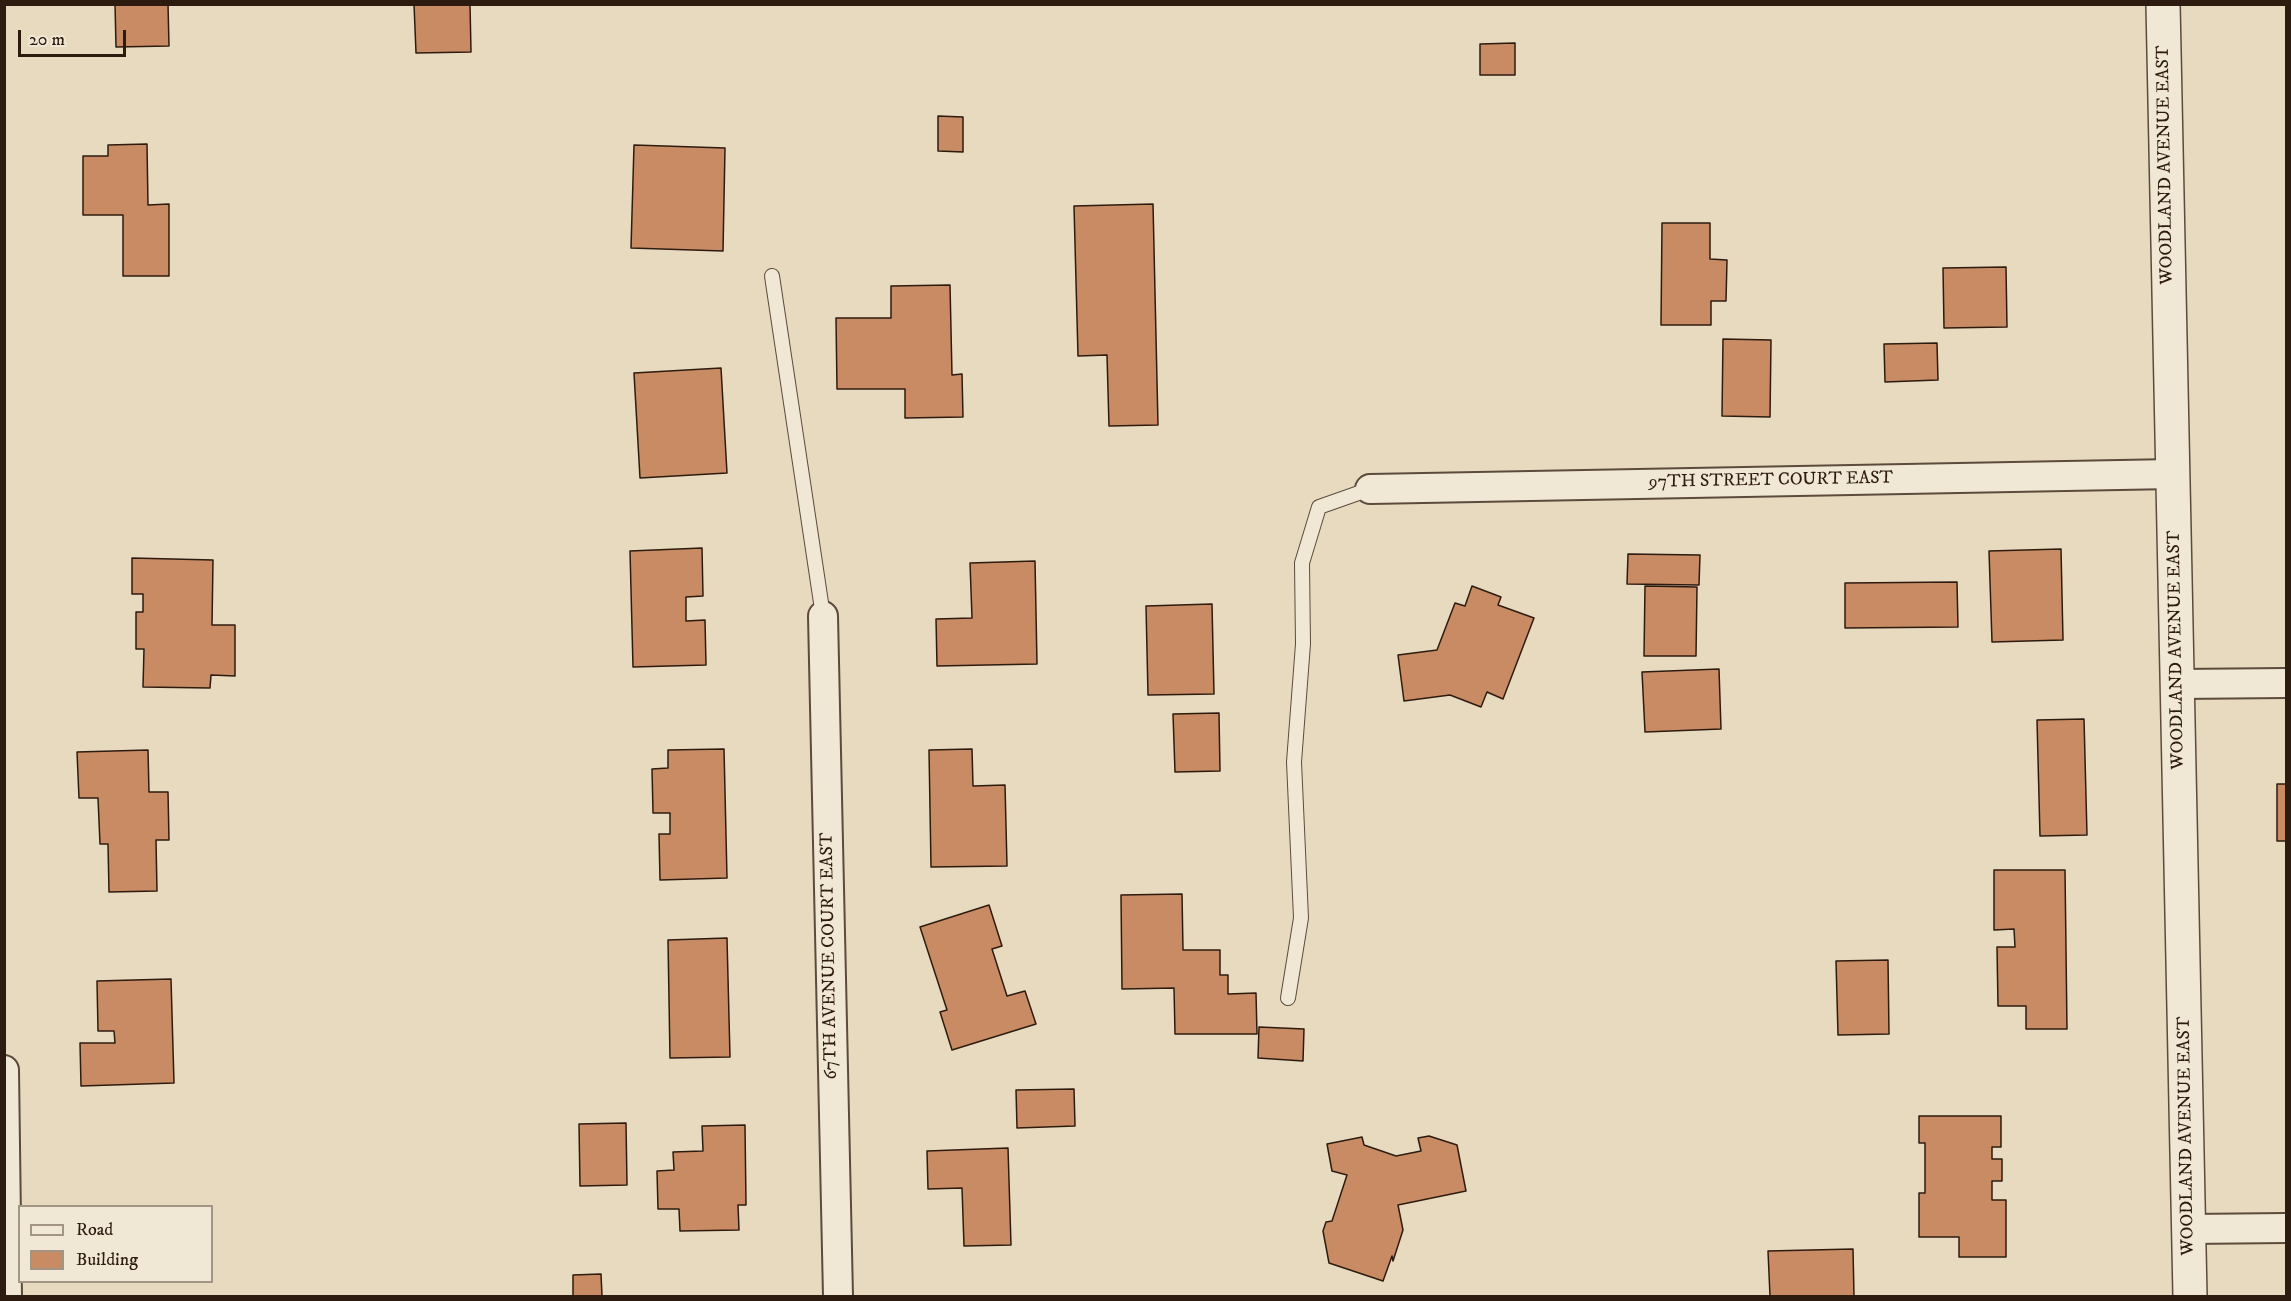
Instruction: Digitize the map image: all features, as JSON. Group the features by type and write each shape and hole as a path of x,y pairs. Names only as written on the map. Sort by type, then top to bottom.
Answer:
{"street":[{"name":"WOODLAND AVENUE EAST","path":"2163,4 2190,1296"},
{"name":"97TH STREET COURT EAST","path":"1370,489 2173,474"},
{"name":"67TH AVENUE COURT EAST","path":"823,616 838,1296"},
{"path":"2178,684 2286,683"},
{"path":"4,1070 8,1296"},
{"path":"2189,1228 2286,1227"}],"lane":[{"path":"772,276 823,616"},
{"path":"1288,998 1301,918 1294,762 1303,644 1302,563 1319,507 1370,489"}],"building":[{"path":"115,4 168,4 169,46 116,47"},
{"path":"414,4 470,4 471,52 416,53"},
{"path":"1515,43 1515,75 1480,75 1480,44"},
{"path":"938,116 963,117 963,152 938,151"},
{"path":"147,144 148,205 169,204 169,276 123,276 123,215 83,215 83,156 108,156 108,145"},
{"path":"634,145 725,148 723,251 631,248"},
{"path":"1153,204 1158,425 1109,426 1107,355 1078,356 1074,206"},
{"path":"1662,223 1710,223 1710,259 1727,260 1726,301 1711,301 1711,325 1661,325"},
{"path":"2006,267 2007,327 1944,328 1943,268"},
{"path":"950,285 952,375 962,374 963,417 905,418 905,389 837,389 836,318 891,318 891,286"},
{"path":"1723,339 1771,340 1770,417 1722,416"},
{"path":"1937,343 1938,380 1885,382 1884,344"},
{"path":"721,368 727,473 640,478 634,373"},
{"path":"702,548 703,596 686,597 686,621 705,620 706,665 633,667 630,551"},
{"path":"2061,549 2063,640 1992,642 1989,551"},
{"path":"1628,554 1700,555 1699,585 1627,584"},
{"path":"132,558 213,560 212,625 235,625 235,676 211,675 210,688 143,687 144,649 136,649 136,612 143,612 143,594 132,594"},
{"path":"1035,561 1037,664 937,666 936,619 972,618 970,563"},
{"path":"1957,582 1958,627 1845,628 1845,583"},
{"path":"1472,586 1501,597 1498,605 1534,618 1503,699 1487,692 1481,707 1450,695 1404,701 1398,655 1437,650 1455,603 1465,606"},
{"path":"1645,586 1697,587 1696,656 1644,656"},
{"path":"1212,604 1214,694 1148,695 1146,606"},
{"path":"1719,669 1721,729 1645,732 1642,672"},
{"path":"1219,713 1220,771 1175,772 1173,714"},
{"path":"2084,719 2087,835 2040,836 2037,720"},
{"path":"724,749 727,878 660,880 659,834 670,834 670,813 653,813 652,769 668,768 668,750"},
{"path":"972,749 973,786 1005,785 1007,866 931,867 929,750"},
{"path":"148,750 149,792 168,792 169,840 156,840 157,891 109,892 108,844 100,844 98,798 79,798 77,752"},
{"path":"2277,784 2286,784 2286,841 2277,841"},
{"path":"1994,870 2065,870 2067,1029 2026,1029 2026,1006 1998,1006 1997,947 2015,947 2014,929 1994,930"},
{"path":"1182,894 1183,950 1220,950 1220,975 1228,975 1228,994 1256,993 1257,1034 1175,1034 1174,988 1122,989 1121,895"},
{"path":"989,905 1002,946 992,949 1007,996 1025,991 1036,1024 952,1050 940,1012 947,1010 920,927"},
{"path":"727,938 730,1057 670,1058 668,940"},
{"path":"1888,960 1889,1034 1838,1035 1836,961"},
{"path":"171,979 174,1083 81,1086 80,1043 115,1043 114,1031 98,1031 97,981"},
{"path":"1259,1027 1304,1029 1303,1061 1258,1058"},
{"path":"1074,1089 1075,1126 1017,1128 1016,1090"},
{"path":"1919,1116 2001,1116 2001,1147 1992,1147 1992,1159 2002,1159 2002,1181 1992,1181 1992,1200 2006,1200 2006,1257 1959,1257 1959,1237 1919,1237 1919,1193 1925,1193 1925,1143 1919,1143"},
{"path":"626,1123 627,1185 580,1186 579,1124"},
{"path":"745,1125 746,1205 738,1205 739,1230 680,1231 679,1209 658,1209 657,1171 674,1170 673,1152 703,1151 702,1126"},
{"path":"1429,1136 1457,1145 1466,1191 1398,1205 1403,1230 1393,1261 1392,1256 1383,1281 1329,1263 1323,1231 1326,1222 1332,1221 1347,1175 1332,1171 1327,1144 1362,1137 1364,1145 1396,1156 1421,1151 1418,1138"},
{"path":"1008,1148 1011,1245 964,1246 962,1188 928,1189 927,1151"},
{"path":"1853,1249 1854,1296 1770,1296 1768,1251"},
{"path":"601,1274 602,1296 573,1296 573,1275"}]}
